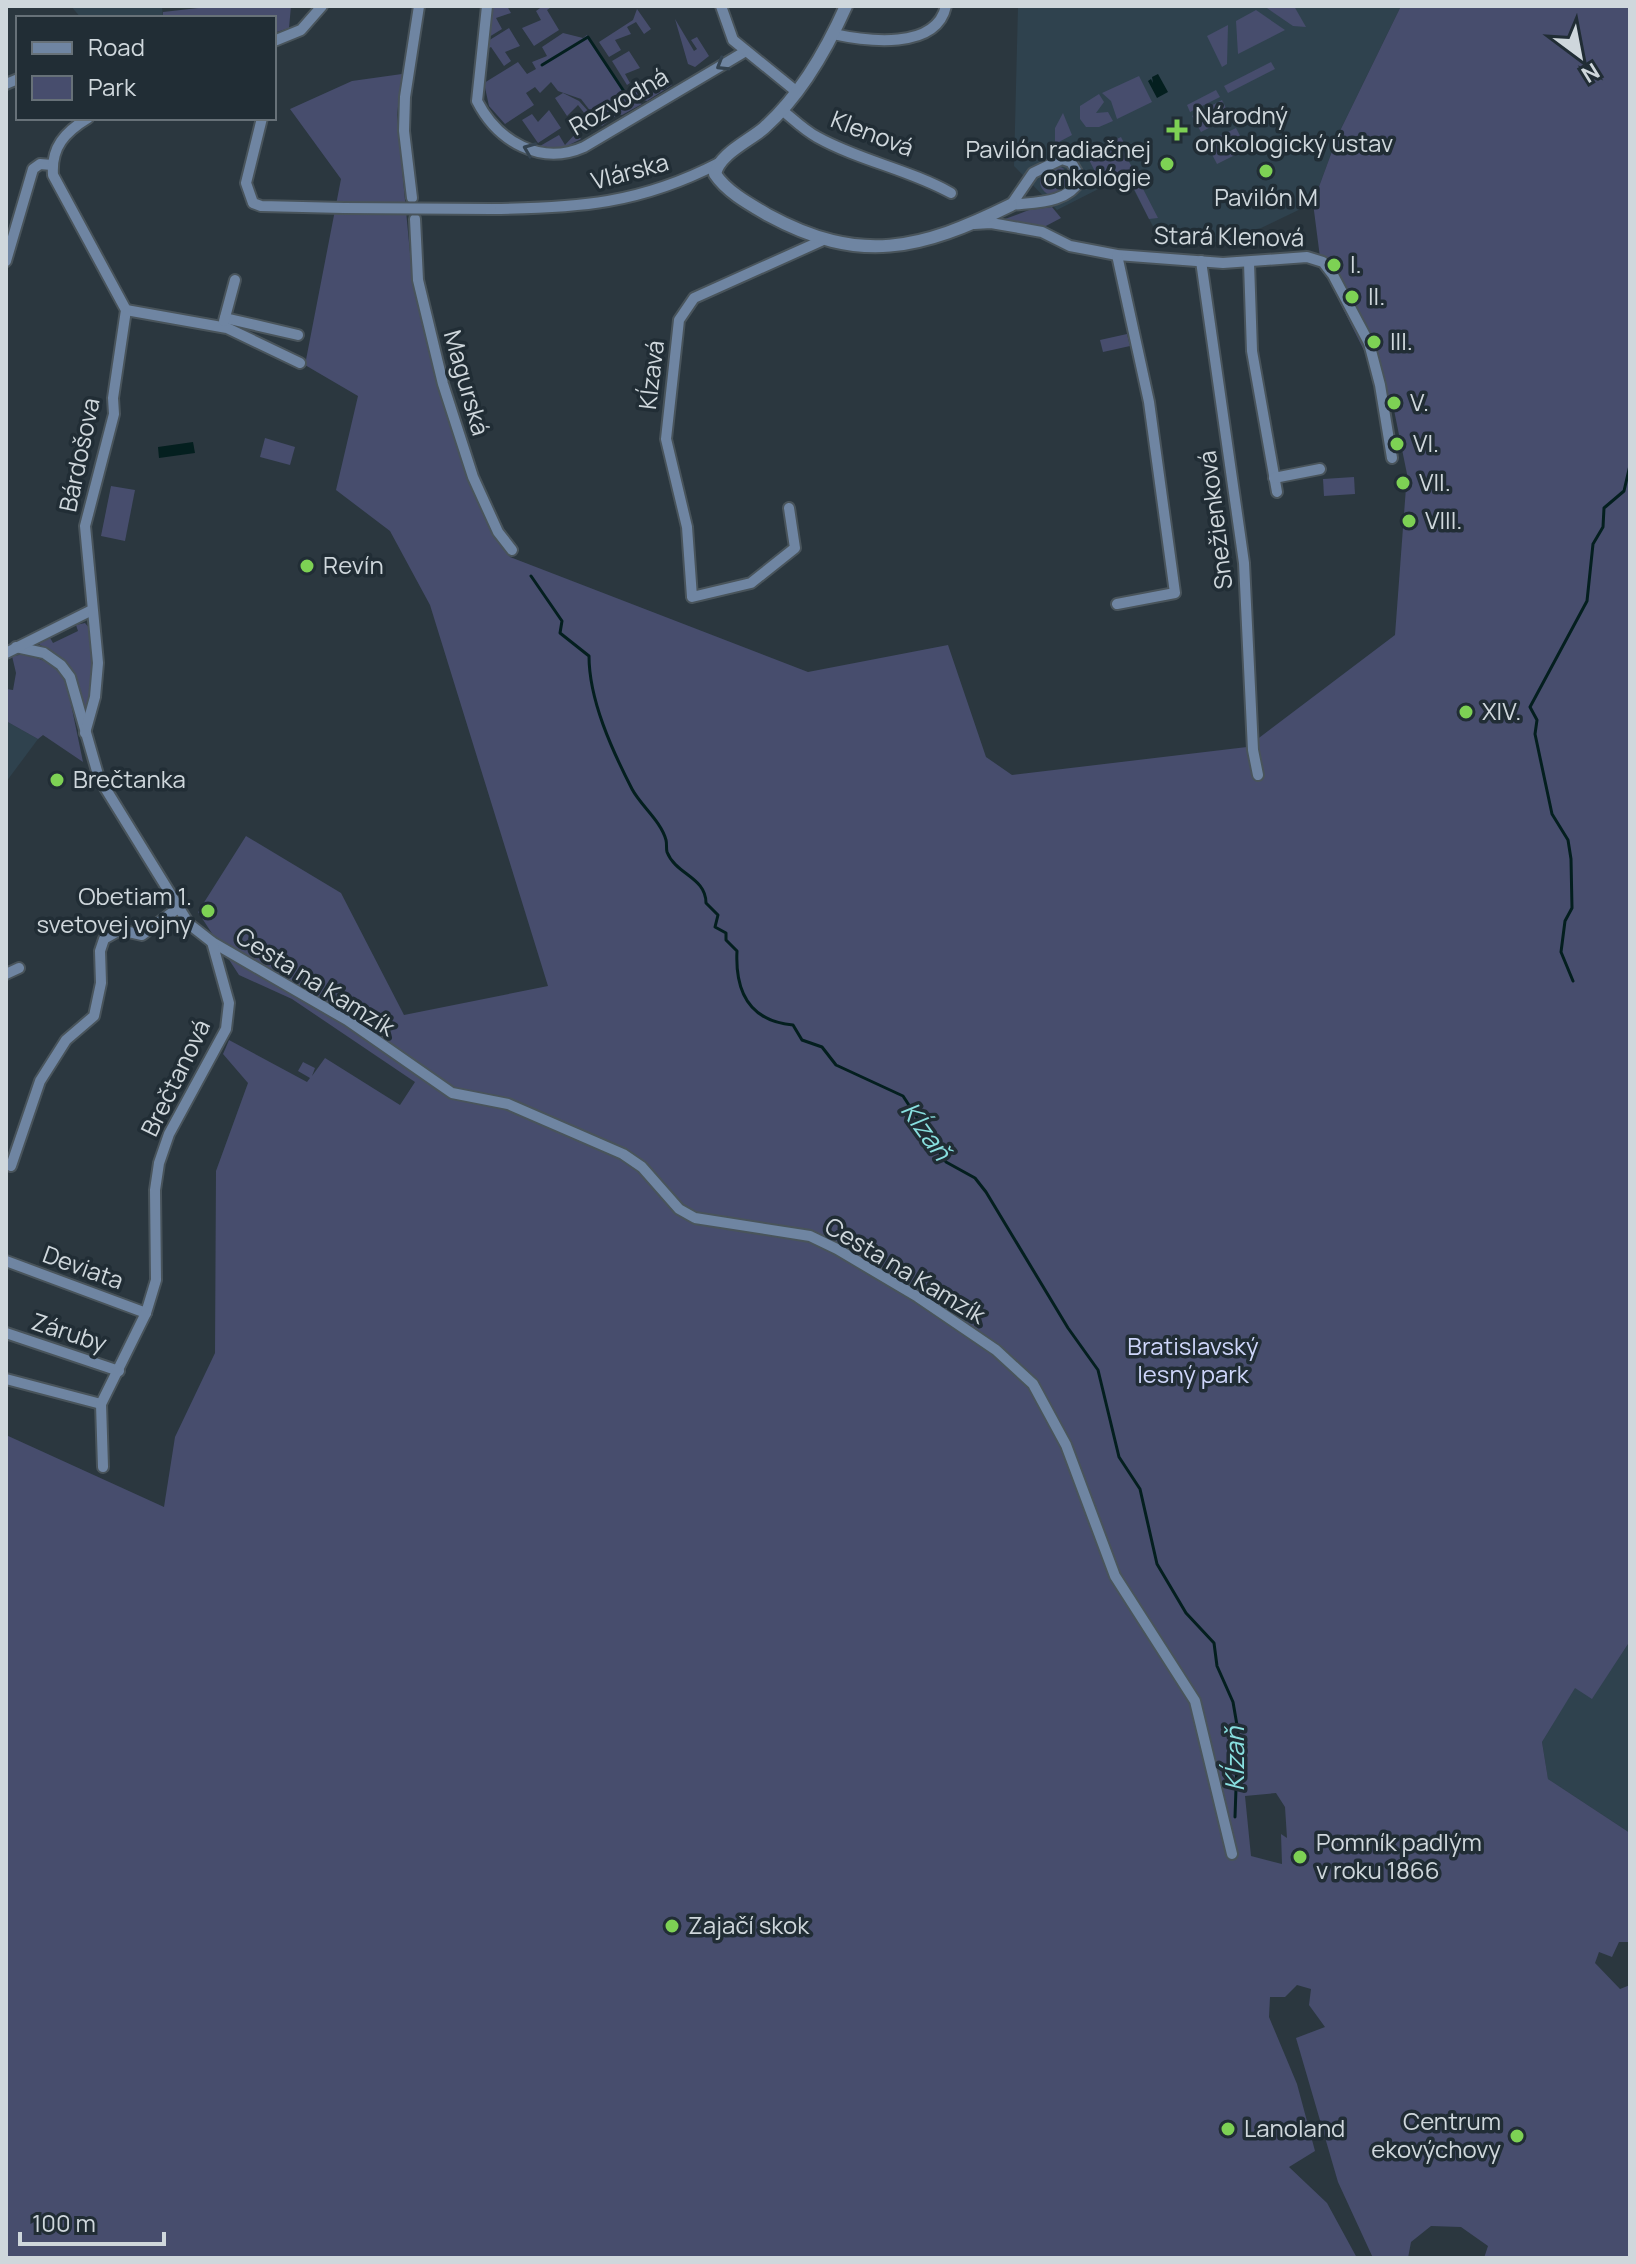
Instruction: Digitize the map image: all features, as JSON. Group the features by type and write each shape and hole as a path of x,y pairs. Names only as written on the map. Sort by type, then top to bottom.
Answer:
{"street":[{"path":"276,40 301,30 322,6"},
{"path":"412,198 404,131 405,97 419,6"},
{"name":"Rozvodná","path":"487,6 477,101 487,118 508,137 538,154 559,155 584,147 746,51"},
{"path":"721,6 733,40 797,92"},
{"name":"Vlárska","path":"262,120 246,183 253,203 344,208 491,209 608,204 664,189 719,163 782,110 797,92 833,34 846,6"},
{"path":"833,34 884,41 910,38 940,21 946,6"},
{"name":"Klenová","path":"782,110 814,136 854,154 913,173 951,193"},
{"path":"85,120 60,140 52,165 58,187 126,310 298,335"},
{"path":"972,224 1011,205 1055,200 1075,190 1081,179 1071,162 1062,159 1033,173 1011,205"},
{"name":"Stará Klenová","path":"719,163 715,174 724,186 761,211 821,241 865,247 907,244 972,224 991,223 1042,232 1070,246 1117,255 1249,263 1307,257 1328,268 1369,343 1380,385 1392,458"},
{"path":"6,261 33,169 40,164 52,165"},
{"name":"Magurská","path":"415,219 418,280 443,384 473,477 498,532 512,550"},
{"name":"Kĺzavá","path":"789,508 795,548 751,583 692,597 687,527 666,439 679,320 694,298 821,241"},
{"path":"1117,255 1149,402 1175,593 1117,604"},
{"name":"Snežienková","path":"1201,261 1243,553 1253,750 1258,775"},
{"path":"1249,263 1252,351 1277,492"},
{"path":"223,322 235,280"},
{"name":"Bárdošova","path":"92,610 85,526 114,414 126,310"},
{"path":"223,322 300,363"},
{"path":"1274,478 1320,469"},
{"path":"11,650 92,610 98,663 95,697 84,735"},
{"path":"11,650 44,653 61,665 70,677 84,735 99,778 189,924 212,942"},
{"path":"11,1166 40,1081 66,1040 94,1016 101,983 100,951 104,939 120,930 142,935 178,908"},
{"name":"Brečtanová","path":"101,1404 146,1313 157,1265 155,1190 159,1163 169,1134 226,1029 229,1003 212,942"},
{"name":"Cesta na Kamzík","path":"212,942 347,1020 452,1093 508,1104 623,1154 642,1167 679,1209 695,1218 810,1236 837,1249 918,1297 1020,1370 1044,1400 1066,1445 1115,1576 1195,1701 1232,1854"},
{"path":"6,974 19,968"},
{"name":"Deviata","path":"6,1261 146,1313"},
{"name":"Záruby","path":"6,1333 119,1371"},
{"path":"6,1379 101,1404 103,1467"}],"shaded area":[{"path":"71,6 162,6 163,16 79,16"},
{"name":"Národný onkologický ústav","path":"1018,6 1401,6 1338,135 1313,203 1228,244 1156,232 1126,175 1057,210 1014,166"},
{"path":"1158,74 1168,92 1157,98 1148,81 1151,79 1153,83 1152,77"},
{"path":"193,442 195,453 159,458 158,447"},
{"path":"6,721 38,739 6,782"},
{"path":"1630,1641 1630,1833 1548,1779 1542,1742 1575,1687 1592,1698"}],"green space":[{"path":"216,6 291,6 289,28 276,32 276,16 163,16 163,12"},
{"path":"493,6 507,6 511,13 496,18 502,29 489,37"},
{"path":"543,6 553,6 547,10 559,30 534,46 522,28 541,20 536,11"},
{"path":"1264,6 1294,6 1306,27 1293,26"},
{"name":"Bratislavský lesný park","path":"1401,6 1630,6 1630,1641 1592,1699 1575,1688 1542,1742 1548,1779 1630,1833 1630,1942 1619,1942 1612,1957 1599,1952 1595,1963 1620,1989 1630,1985 1630,2258 1484,2258 1488,2246 1461,2227 1431,2226 1411,2242 1408,2258 1373,2258 1338,2182 1296,2038 1325,2027 1309,2005 1311,1989 1297,1985 1285,1997 1270,1997 1269,2017 1297,2084 1315,2151 1289,2167 1327,2203 1357,2258 6,2258 6,1435 164,1507 175,1437 215,1353 216,1171 248,1083 223,1054 229,1040 307,1082 310,1078 298,1071 303,1062 315,1068 312,1076 325,1058 400,1105 415,1082 292,999 239,975 198,912 246,836 341,893 404,1015 548,986 430,605 390,531 336,490 358,396 305,365 341,179 290,109 352,81 402,74 397,115 413,285 472,479 510,557 808,672 948,645 986,757 1012,775 1247,747 1395,635 1407,474 1394,410 1321,265 1313,203 1338,135","holes":["1276,1793 1285,1807 1287,1838 1281,1834 1282,1864 1251,1856 1245,1796"]},
{"path":"637,9 651,29 644,34 636,22 627,27 631,34 615,40 621,50 609,57 599,42 633,20"},
{"path":"1256,10 1285,30 1238,54 1236,21"},
{"path":"675,19 694,51 697,49 691,40 697,37 709,56 695,67 688,64"},
{"path":"1228,25 1227,64 1222,67 1207,36"},
{"path":"509,28 520,46 505,52 511,61 504,66 491,47 487,49 488,41"},
{"path":"563,33 583,38 587,35 632,101 642,104 622,115 618,114 602,126 581,99 558,91 551,82 540,93 535,87 526,93 534,105 505,124 489,106 484,83 518,62 527,74 536,69 532,62 547,56 542,47"},
{"path":"629,51 640,68 625,74 630,83 627,85 612,61"},
{"path":"1271,62 1275,69 1228,93 1224,86"},
{"path":"1139,76 1152,102 1117,119 1111,101 1102,93"},
{"path":"667,78 672,85 647,101 635,97 630,90 638,84 647,96 656,91 652,84"},
{"path":"1216,90 1220,97 1190,112 1187,105"},
{"path":"563,93 579,101 589,112 585,114 578,105 567,116 555,98"},
{"path":"1099,94 1104,102 1096,113 1108,112 1113,121 1099,127 1086,127 1080,119 1080,106"},
{"path":"1222,100 1230,117 1201,132 1192,116"},
{"path":"549,110 561,128 538,143 522,120 532,114 538,122"},
{"path":"1063,113 1072,135 1055,144 1055,128"},
{"path":"1236,128 1247,149 1217,164 1206,143"},
{"path":"576,133 581,139 561,149 540,146 559,135 565,145"},
{"path":"1121,137 1126,147 1123,150 1158,218 1149,219 1125,171 1101,183 1087,156 1092,152 1096,159 1111,151 1108,143"},
{"path":"1055,166 1061,167 1069,175 1069,187 1061,195 1055,196 1049,195 1041,187 1040,181 1041,175 1049,167"},
{"path":"1052,207 1061,218 1044,227 1005,219 1029,210"},
{"path":"1127,334 1130,346 1103,352 1100,340"},
{"path":"265,438 295,447 290,465 260,457"},
{"path":"1354,477 1355,494 1324,496 1323,479"},
{"path":"111,486 135,490 125,541 101,536"},
{"path":"85,623 90,629 95,680 86,724 72,672 61,657 37,643 49,636 53,643 78,631 76,625"},
{"path":"26,654 55,665 66,680 83,762 43,735 38,739 6,721 6,689 13,690 16,673 12,656"}],"waterway":[{"path":"542,65 588,37 631,102"},
{"path":"1573,981 1561,952 1565,921 1572,908 1571,859 1568,840 1552,814 1535,734 1537,720 1530,707 1587,601 1593,544 1603,527 1604,508 1624,491 1630,465"},
{"name":"Kĺzaň","path":"531,576 562,621 560,633 589,656 597,707 617,758 636,795 663,833 671,860 701,887 706,903 718,915 715,927 726,933 726,940 737,951 739,979 748,1002 765,1017 793,1025 802,1040 822,1047 836,1065 903,1096 946,1162 975,1178 986,1192 1068,1328 1098,1370 1119,1457 1140,1489 1157,1564 1186,1613 1214,1643 1217,1666 1233,1702 1238,1731 1235,1817"}],"place":[{"name":"Národný onkologický ústav","path":"1177,130"},
{"name":"Pavilón radiačnej onkológie","path":"1167,164"},
{"name":"Pavilón M","path":"1266,171"},
{"name":"I.","path":"1334,265"},
{"name":"II.","path":"1352,297"},
{"name":"III.","path":"1374,342"},
{"name":"V.","path":"1394,403"},
{"name":"VI.","path":"1397,444"},
{"name":"VII.","path":"1403,483"},
{"name":"VIII.","path":"1409,521"},
{"name":"Revín","path":"307,566"},
{"name":"XIV.","path":"1466,712"},
{"name":"Brečtanka","path":"57,780"},
{"name":"Obetiam 1. svetovej vojny","path":"208,911"},
{"name":"Pomník padlým v roku 1866","path":"1300,1857"},
{"name":"Zajačí skok","path":"672,1926"},
{"name":"Lanoland","path":"1228,2129"},
{"name":"Centrum ekovýchovy","path":"1517,2136"}]}
